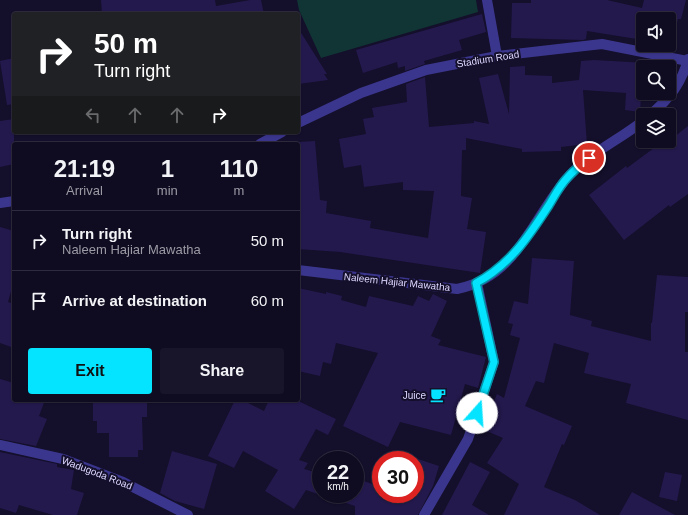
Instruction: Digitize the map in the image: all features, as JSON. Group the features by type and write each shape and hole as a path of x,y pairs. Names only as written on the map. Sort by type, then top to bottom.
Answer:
{"street":[{"path":"487,0 497,56"},
{"name":"Stadium Road","path":"300,122 361,93 426,70 497,56 602,44 688,60"},
{"path":"657,108 674,92 683,76 688,60"},
{"name":"Naleem Hajiar Mawatha","path":"300,270 450,288 457,288 476,283 500,268 514,255 527,239 560,187 574,171 589,158 636,126"},
{"path":"264,142 278,134"},
{"path":"0,202 12,201"},
{"path":"424,515 468,439 494,362 476,283"},
{"name":"Wadugoda Road","path":"0,445 63,458 123,482 188,515"}],"green space":[{"path":"297,0 476,0 478,12 321,58 299,10"}],"building":[{"path":"101,0 215,0 216,6 250,0 261,0 264,12 102,12"},
{"path":"531,0 607,0 642,8 644,0 686,0 681,19 678,19 676,27 676,12 636,12 636,39 587,31 586,39 583,40 511,38 512,3 531,3"},
{"path":"482,14 486,32 459,40 462,50 424,61 425,64 405,71 405,66 398,68 397,62 363,73 356,50"},
{"path":"300,31 327,74 324,74 328,80 300,84"},
{"path":"12,58 12,104 7,105 0,61"},
{"path":"594,60 636,62 636,100 641,100 640,108 636,108 636,111 625,110 626,93 583,90 587,144 561,147 561,151 522,152 522,149 466,138 466,150 462,150 461,196 472,198 467,229 486,232 480,273 340,252 300,249 300,142 298,142 315,141 320,200 327,201 326,213 371,221 370,228 428,238 434,191 403,190 403,182 364,187 361,165 344,168 339,139 366,134 363,119 374,117 372,108 407,102 406,84 425,77 429,127 474,123 474,121 489,124 479,78 498,74 509,114 510,67 525,66 525,75 552,76 552,83 579,80 581,61"},
{"path":"12,119 12,134 14,134 14,142 12,142 12,164 0,167 0,121"},
{"path":"688,126 688,194 670,207 669,205 624,240 589,195 626,166 627,168 654,148 676,148 676,135"},
{"path":"0,227 12,230 12,288 8,302 12,303 12,347 0,343"},
{"path":"532,258 574,261 570,315 592,321 591,326 651,341 651,323 657,275 688,277 688,312 685,312 685,352 688,352 688,420 626,403 631,384 584,373 589,353 554,343 544,383 536,381 525,406 572,426 564,445 562,444 544,487 575,500 600,515 504,515 519,484 487,463 503,438 482,429 497,394 504,398 520,338 510,335 513,324 508,323 514,301 528,304"},
{"path":"300,288 342,296 341,300 366,307 369,296 413,306 418,296 429,301 433,294 447,301 431,336 441,340 438,345 486,357 478,388 465,384 451,435 400,422 388,447 343,426 378,353 336,343 331,364 323,362 320,376 300,371"},
{"path":"0,379 12,382 12,402 44,402 39,416 47,419 36,446 0,439"},
{"path":"93,402 147,402 147,417 142,417 143,450 138,450 138,457 109,457 109,433 97,433 97,421 93,421"},
{"path":"234,402 246,402 264,411 268,402 300,402 336,419 328,435 316,429 299,460 308,463 304,469 312,471 312,492 306,490 294,509 265,491 278,470 243,451 234,468 208,456"},
{"path":"172,451 217,464 204,509 175,501 160,493"},
{"path":"0,452 57,464 57,467 74,470 71,489 84,493 77,515 53,515 19,505 16,513 0,508"},
{"path":"424,461 439,466 433,486 418,515 355,515 355,506 346,503 364,503 364,481 372,484 372,503 424,503"},
{"path":"470,462 490,472 472,505 489,515 442,515"},
{"path":"665,472 682,475 677,501 659,497"},
{"path":"632,492 675,515 619,515"}],"place":[{"name":"Juice","path":"438,395"}],"route":[{"path":"477,413 494,362 476,283 488,277 514,255 527,239 560,187 574,171 589,158"}]}
